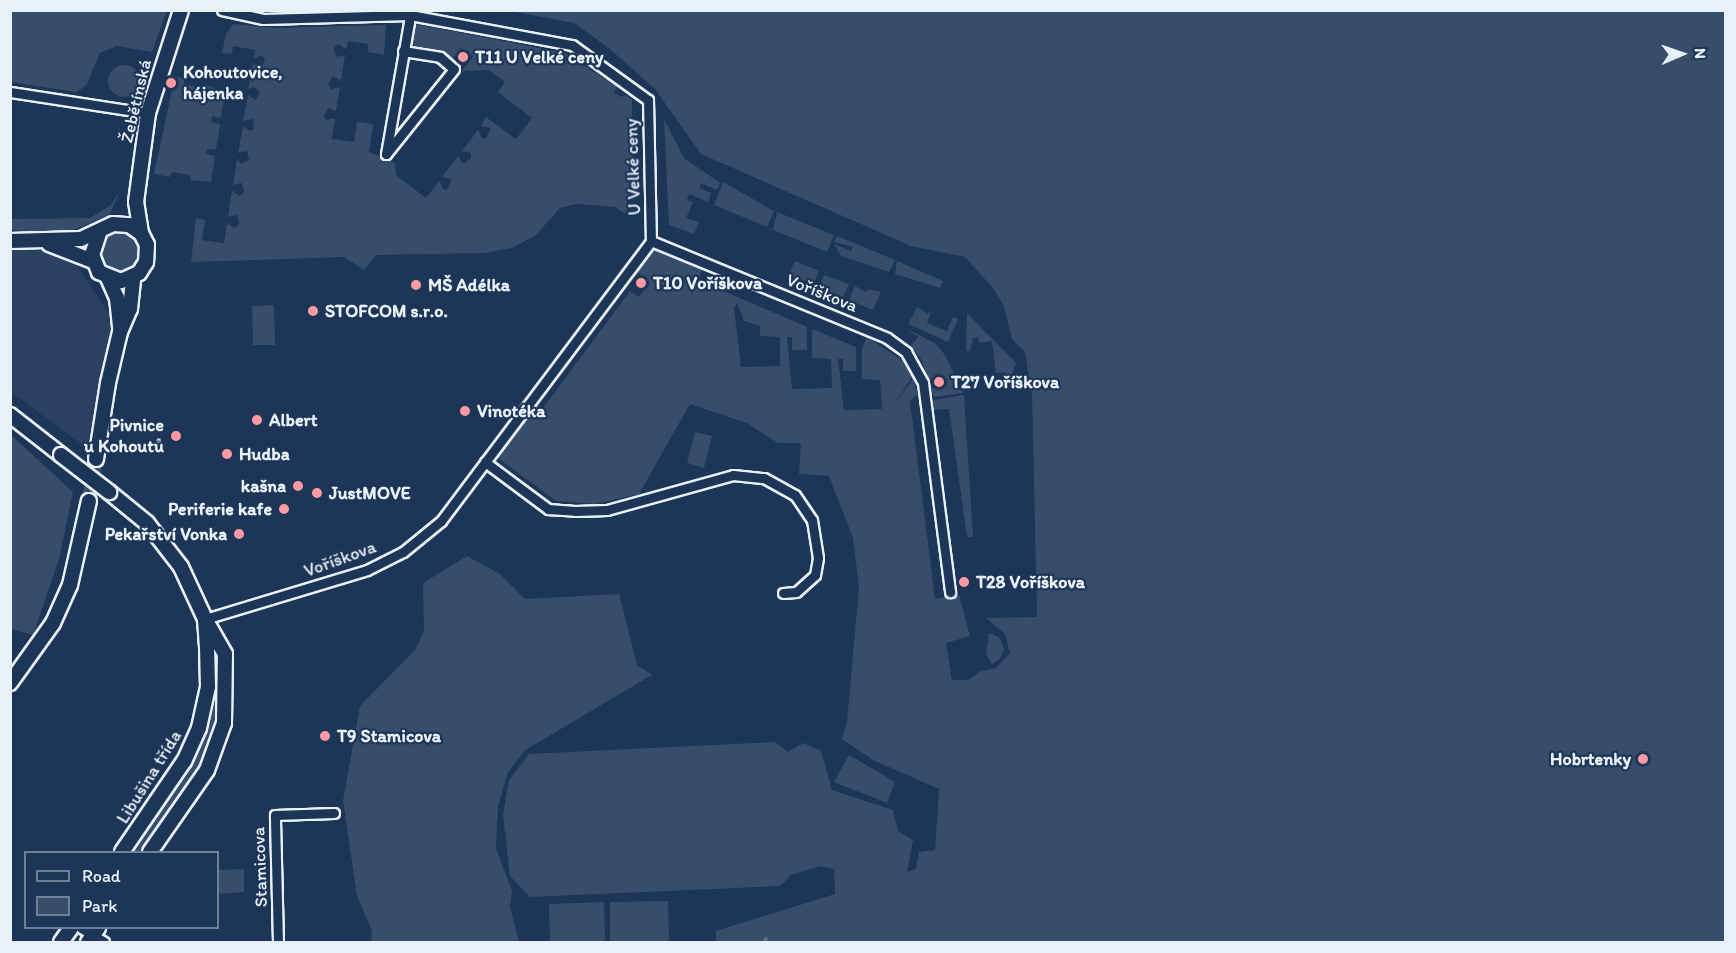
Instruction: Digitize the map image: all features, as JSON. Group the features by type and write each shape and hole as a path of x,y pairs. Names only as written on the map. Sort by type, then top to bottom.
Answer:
{"street":[{"name":"Žebětínská","path":"141,233 136,202 148,113 181,10"},
{"name":"U Velké ceny","path":"222,10 263,19 410,15 572,45 648,100 651,241"},
{"path":"403,51 440,57 454,69 386,154 403,51 410,15"},
{"path":"10,92 148,113"},
{"path":"10,241 41,242 99,233 118,224 136,202"},
{"path":"96,459 120,332 130,309 133,278 144,268 148,257 141,233 118,224"},
{"path":"93,261 92,247 99,233"},
{"name":"Voříškova","path":"205,619 367,570 403,552 441,521 651,241 887,338 906,352 922,383 950,592"},
{"path":"41,242 93,261 108,278 117,298 120,332"},
{"path":"108,278 133,278"},
{"path":"10,415 109,492 165,543 188,579 205,619 225,654 224,723 207,770 151,851"},
{"path":"485,462 548,509 575,511 626,506 733,475 764,478 795,495 812,520 818,558 815,575 796,592 783,593"},
{"path":"10,683 53,623 70,585 89,501"},
{"name":"Libušina třída","path":"123,851 184,761 199,728 208,687 205,619"},
{"name":"Stamicova","path":"278,942 275,815 334,813"},
{"path":"61,942 70,929"}],"shaded area":[{"path":"10,250 39,250 74,261 113,320 87,448 11,392"}],"green space":[{"path":"10,11 167,11 152,52 117,46 100,53 86,86 76,92 11,82"},
{"path":"510,11 1725,11 1725,942 716,942 716,931 835,894 834,869 820,866 791,875 780,886 530,897 510,876 503,815 509,780 529,754 775,742 788,752 803,743 821,751 832,790 893,810 898,831 913,840 907,872 916,869 919,852 935,850 939,789 873,760 842,739 847,722 859,587 853,538 829,476 799,474 801,443 778,443 747,423 690,404 639,494 595,504 556,501 491,453 531,400 543,408 630,291 639,297 650,283 631,267 651,241 705,263 698,280 807,327 807,350 792,350 792,337 787,337 792,389 832,388 831,359 812,358 812,329 856,347 856,371 843,371 843,359 838,359 844,410 882,409 880,380 862,379 862,348 867,337 903,361 912,377 896,402 913,379 918,394 910,401 935,599 959,595 970,636 946,643 952,680 969,680 979,672 996,668 1010,653 1005,634 986,618 1037,617 1032,395 1025,352 1012,339 1004,306 993,288 965,257 911,246 701,154 655,89 610,49 574,23","holes":["737,303 744,321 760,326 760,336 780,337 780,366 741,367 734,308"]},
{"path":"233,24 275,28 386,25 384,55 368,52 368,44 348,41 346,49 338,44 334,48 336,57 345,55 341,81 333,76 328,84 331,89 340,87 336,111 328,108 324,116 326,120 335,118 332,139 354,142 357,122 373,124 369,152 395,163 396,175 426,198 439,181 444,190 448,188 452,179 442,177 458,156 463,164 471,158 471,153 462,151 478,130 483,139 487,137 491,128 481,126 486,117 516,139 532,118 498,92 505,82 489,70 462,71 473,56 461,48 450,62 415,46 411,39 415,24 565,53 617,87 614,92 621,97 626,95 632,100 632,195 627,197 627,215 615,207 576,204 560,208 536,235 512,248 485,253 376,255 364,270 344,257 191,262 196,218 205,220 202,240 224,243 227,223 235,228 239,224 237,215 228,217 232,191 240,196 244,192 242,183 233,185 237,159 241,164 249,160 247,151 238,153 243,127 251,131 254,128 253,119 243,121 248,95 256,100 260,92 254,87 248,89 253,63 261,68 265,60 262,55 254,58 255,50 233,46 232,54 222,53 226,34"},
{"path":"124,65 136,69 140,81 136,93 124,97 112,93 108,81 112,69"},
{"path":"175,76 184,79 184,84 199,88 203,84 225,92 221,118 212,116 211,122 220,124 216,150 207,149 206,154 215,156 211,182 191,180 190,175 172,172 170,177 154,174"},
{"path":"664,119 684,158 720,183 717,190 701,183 699,188 711,193 708,202 689,194 687,200 693,202 686,218 699,222 694,234 669,225"},
{"path":"723,182 774,211 767,227 714,205"},
{"path":"120,191 110,214 74,230 73,234 11,230 11,219 90,218 111,205"},
{"path":"777,212 834,235 827,252 773,230"},
{"path":"120,233 134,238 139,252 134,266 120,271 106,266 101,252 106,238"},
{"path":"837,236 895,260 889,272 841,256 834,244 851,251 853,247 834,242"},
{"path":"795,261 819,271 813,285 789,274"},
{"path":"897,261 943,281 940,288 895,274"},
{"path":"824,275 849,284 843,297 819,287"},
{"path":"855,286 866,292 868,289 881,292 873,310 849,300"},
{"path":"274,305 275,345 253,345 252,306"},
{"path":"917,307 928,314 932,309 927,323 947,331 953,317 958,319 948,342 908,324"},
{"path":"967,313 1016,363 1007,388 1005,372 996,373 992,341 979,343 978,337 973,338 970,351 966,351"},
{"path":"906,328 936,344 945,355 963,393 934,397 930,388 944,386 943,377 928,378 921,359 911,346 918,337"},
{"path":"964,395 973,537 967,537 949,409 933,410 934,400"},
{"path":"695,432 712,436 704,468 687,463"},
{"path":"11,435 73,492 59,559 33,635 11,629"},
{"path":"467,556 500,574 525,599 619,594 637,665 652,675 525,750 508,772 498,806 496,848 512,891 510,907 519,942 371,942 372,931 357,896 343,801 360,706 415,650 424,631 423,583"},
{"path":"989,633 999,637 1004,649 1000,659 992,664 986,654"},
{"path":"213,697 221,699 219,720 204,761 145,851 132,851 197,752"},
{"path":"849,755 895,782 887,803 834,782"},
{"path":"244,869 244,892 219,894 219,870"},
{"path":"668,901 669,942 610,942 610,902"},
{"path":"604,902 605,942 550,942 549,904"}],"tunnel":[{"path":"89,501 96,459"}],"place":[{"name":"T11 U Velké ceny","path":"463,57"},
{"name":"Kohoutovice, hájenka","path":"171,83"},
{"name":"T10 Voříškova","path":"641,283"},
{"name":"MŠ Adélka","path":"416,285"},
{"name":"STOFCOM s.r.o.","path":"313,311"},
{"name":"T27 Voříškova","path":"939,382"},
{"name":"Vinotéka","path":"465,411"},
{"name":"Albert","path":"257,420"},
{"name":"Pivnice u Kohoutů","path":"176,436"},
{"name":"Hudba","path":"227,454"},
{"name":"kašna","path":"298,486"},
{"name":"JustMOVE","path":"317,493"},
{"name":"Periferie kafe","path":"284,509"},
{"name":"Pekařství Vonka","path":"239,534"},
{"name":"T28 Voříškova","path":"964,582"},
{"name":"T9 Stamicova","path":"325,736"},
{"name":"Hobrtenky","path":"1643,759"}]}
